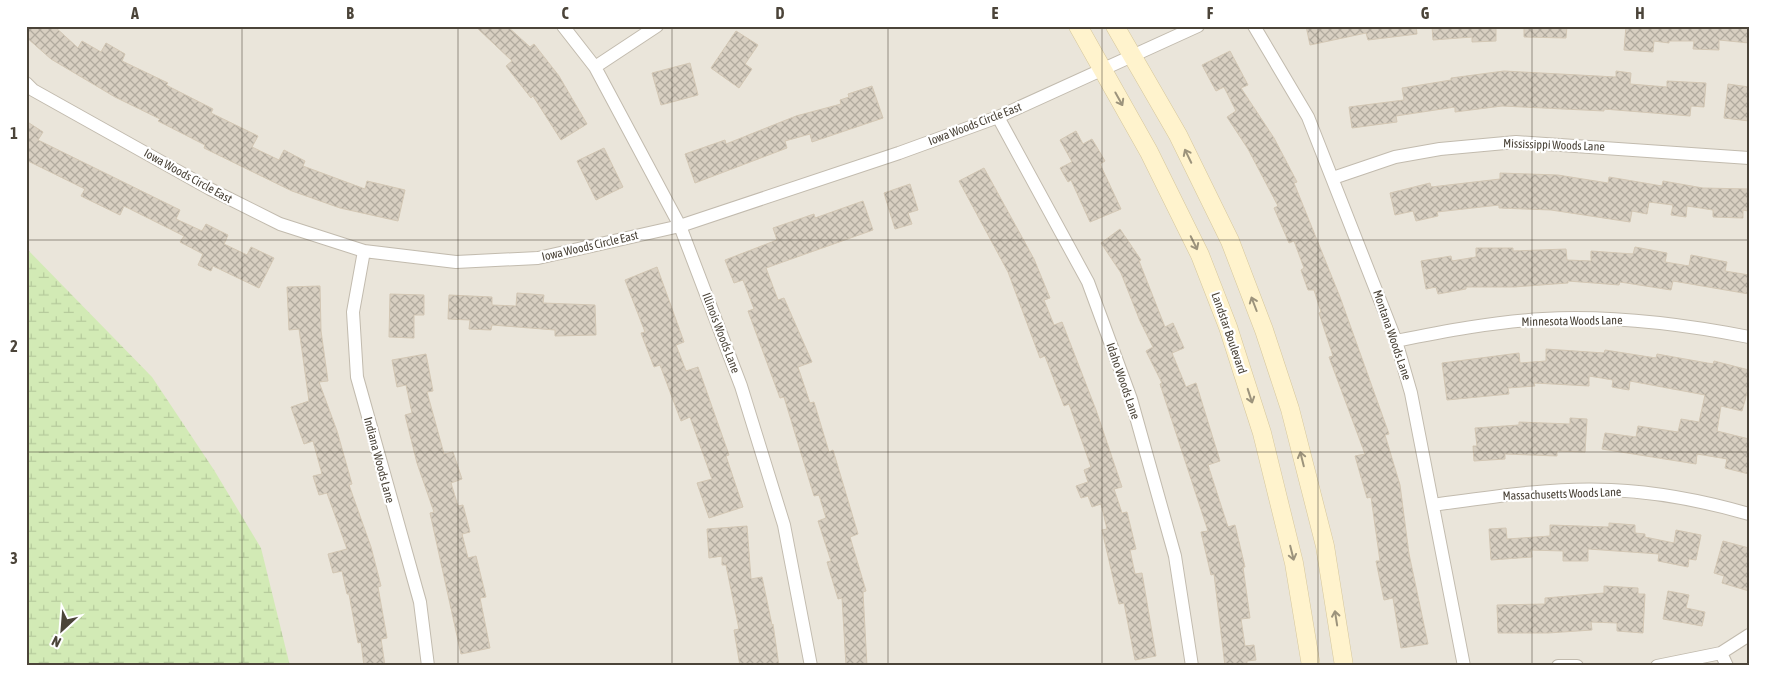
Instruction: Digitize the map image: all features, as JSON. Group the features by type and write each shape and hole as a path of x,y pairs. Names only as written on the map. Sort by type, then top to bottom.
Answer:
{"street":[{"name":"Illinois Woods Lane","path":"563,26 595,67 680,226 741,386 784,525 811,666"},
{"path":"595,67 657,26"},
{"name":"Landstar Boulevard","path":"1078,26 1149,152 1200,256 1228,328 1262,434 1294,563 1310,666"},
{"path":"1114,26 1178,134 1230,241 1264,330 1290,409 1324,546 1344,666"},
{"name":"Iowa Woods Circle East","path":"26,83 34,90 202,184 280,224 364,251 456,262 538,258 680,226 899,153 998,117 1198,26"},
{"name":"Montana Woods Lane","path":"1254,26 1308,117 1396,341 1411,393 1464,666"},
{"name":"Idaho Woods Lane","path":"998,117 1088,282 1131,399 1175,556 1192,666"},
{"name":"Mississippi Woods Lane","path":"1333,178 1395,157 1440,149 1516,142 1749,158"},
{"name":"Indiana Woods Lane","path":"364,251 353,312 357,377 420,602 428,666"},
{"name":"Minnesota Woods Lane","path":"1396,341 1468,326 1544,319 1630,320 1716,330 1749,337"},
{"name":"Massachusetts Woods Lane","path":"1433,505 1518,493 1610,490 1658,494 1749,514"},
{"path":"1657,666 1721,653 1749,635"},
{"path":"1721,653 1726,666"},
{"path":"1558,666 1577,666"}],"shaded area":[{"path":"26,26 1749,26 1749,666 26,666"}],"green space":[{"path":"26,248 152,377 214,470 261,548 290,666 26,666"}],"building":[{"path":"26,26 54,26 78,48 82,41 101,52 106,43 125,54 122,61 168,83 166,85 213,109 211,113 258,136 252,147 279,160 284,150 305,161 303,166 365,189 367,181 405,190 398,221 340,208 292,191 204,148 205,145 158,121 160,119 115,97 51,59 26,37"},
{"path":"475,26 507,26 530,47 534,44 559,76 587,124 561,140 533,96 531,98 506,66 512,61"},
{"path":"1306,26 1416,26 1417,34 1368,40 1366,33 1310,45"},
{"path":"1432,26 1496,26 1496,41 1472,42 1472,37 1433,40"},
{"path":"1524,26 1567,26 1566,38 1524,37"},
{"path":"1626,26 1749,26 1749,43 1719,40 1719,50 1693,49 1694,41 1669,41 1669,43 1654,41 1653,52 1624,50"},
{"path":"736,31 758,45 745,64 752,69 739,88 711,68"},
{"path":"1230,51 1248,85 1241,88 1274,138 1297,182 1294,183 1340,297 1389,434 1385,435 1400,485 1409,554 1428,644 1401,648 1393,598 1384,600 1376,561 1380,561 1371,497 1367,498 1355,456 1365,454 1329,357 1333,356 1319,313 1321,312 1314,290 1308,290 1301,270 1304,268 1294,241 1289,243 1274,208 1278,206 1248,149 1227,117 1236,111 1224,87 1216,91 1202,65"},
{"path":"690,63 698,95 661,105 652,73"},
{"path":"1504,71 1616,77 1616,71 1631,73 1630,84 1667,87 1667,81 1706,83 1704,107 1691,106 1690,116 1604,109 1604,111 1502,106 1455,112 1455,107 1396,116 1397,122 1352,128 1349,107 1404,100 1402,88 1451,80 1451,78"},
{"path":"1728,84 1749,87 1749,121 1724,118"},
{"path":"872,86 883,118 812,142 810,134 785,141 787,148 695,183 685,154 725,140 726,144 796,116 841,104 840,100 849,97 848,94"},
{"path":"26,121 43,132 38,140 180,210 176,219 202,231 206,224 228,235 224,244 247,255 251,247 274,258 259,288 213,266 211,271 198,265 203,254 180,242 184,236 124,206 120,215 81,196 85,189 26,160"},
{"path":"1076,131 1083,144 1092,139 1105,161 1100,164 1121,209 1090,222 1071,180 1068,182 1060,168 1072,162 1060,140"},
{"path":"604,148 623,187 596,200 577,161"},
{"path":"984,168 1034,259 1050,298 1044,300 1054,325 1062,322 1096,410 1122,487 1114,489 1122,513 1127,512 1136,549 1130,550 1135,574 1142,573 1156,656 1135,660 1124,603 1119,604 1102,530 1107,529 1101,504 1092,507 1088,496 1081,498 1076,486 1088,482 1084,470 1091,467 1069,404 1064,406 1045,356 1040,358 1008,272 959,181"},
{"path":"1500,173 1558,175 1608,183 1609,177 1662,186 1663,181 1703,188 1749,189 1748,211 1743,210 1743,218 1713,217 1713,210 1687,206 1686,217 1671,215 1673,205 1649,202 1647,214 1632,211 1630,222 1551,210 1499,208 1499,205 1437,212 1438,216 1416,221 1413,211 1395,215 1390,193 1430,183 1431,187 1500,179"},
{"path":"910,184 918,210 908,213 912,224 895,229 884,193"},
{"path":"863,201 873,230 766,268 778,300 784,298 812,362 798,367 810,403 814,402 829,452 833,450 858,534 850,537 866,591 863,592 867,666 846,666 842,598 838,599 827,562 831,561 818,521 826,518 819,495 814,496 784,397 780,398 748,311 754,309 743,280 734,283 725,260 777,240 773,228 814,214 815,218"},
{"path":"1120,229 1141,260 1139,261 1165,327 1173,323 1184,348 1172,353 1186,387 1196,383 1220,461 1208,465 1228,527 1235,525 1245,567 1243,567 1250,618 1241,619 1245,646 1254,645 1256,660 1247,661 1247,666 1225,666 1214,574 1211,575 1201,532 1208,531 1160,384 1162,383 1146,351 1153,347 1140,321 1121,273 1101,243"},
{"path":"1635,247 1667,253 1665,262 1689,266 1691,255 1727,262 1725,271 1749,275 1749,294 1673,281 1671,290 1620,282 1619,285 1568,281 1568,283 1514,287 1466,287 1466,289 1438,294 1436,287 1426,289 1421,261 1451,256 1452,261 1476,257 1476,248 1513,248 1513,251 1566,249 1567,260 1591,261 1591,251 1633,254"},
{"path":"657,267 684,342 676,345 686,371 698,367 729,455 726,456 743,507 709,518 697,483 712,479 690,417 681,421 660,365 654,367 641,333 645,332 625,280"},
{"path":"320,286 321,331 328,381 319,382 337,431 352,484 349,485 371,547 381,586 378,587 387,638 381,639 385,666 364,666 361,642 358,643 349,594 347,594 342,571 333,573 328,554 347,549 327,493 319,495 313,476 322,474 313,441 304,444 291,407 309,401 299,329 289,330 287,287"},
{"path":"517,293 544,295 543,303 595,305 596,335 555,336 555,330 492,325 491,330 469,329 470,320 448,319 449,295 492,297 492,305 516,306"},
{"path":"390,294 424,295 424,315 414,315 414,338 389,337"},
{"path":"1546,349 1604,353 1605,350 1656,358 1657,354 1713,364 1714,361 1749,370 1749,386 1742,411 1721,406 1717,431 1749,439 1749,474 1725,468 1727,459 1697,454 1696,464 1602,449 1605,433 1636,437 1638,426 1678,432 1681,419 1699,422 1705,395 1630,381 1629,390 1612,387 1613,380 1589,376 1589,386 1534,383 1535,386 1508,388 1509,394 1447,400 1442,363 1519,353 1520,363 1546,361"},
{"path":"426,354 433,391 427,392 444,454 453,452 462,479 451,483 458,506 463,505 470,532 462,534 468,558 476,556 486,597 480,598 490,648 461,654 430,513 434,512 417,463 405,415 412,413 406,385 397,387 392,360"},
{"path":"1570,418 1587,419 1585,452 1557,451 1557,456 1505,454 1505,459 1474,461 1473,446 1477,446 1475,428 1519,425 1519,422 1570,424"},
{"path":"1609,523 1635,525 1635,533 1645,534 1645,537 1674,543 1676,530 1701,535 1696,560 1689,559 1688,567 1658,561 1659,554 1588,549 1588,561 1563,561 1563,551 1531,550 1532,557 1491,560 1489,529 1506,528 1507,539 1550,536 1550,525 1609,527"},
{"path":"747,526 751,579 762,577 773,624 779,666 740,666 734,630 739,629 726,565 722,565 722,556 709,558 707,529"},
{"path":"1723,541 1749,548 1749,591 1722,583 1724,576 1714,573"},
{"path":"1604,586 1638,588 1638,594 1645,594 1643,633 1617,631 1617,623 1591,622 1592,630 1548,633 1498,633 1497,605 1545,604 1545,598 1604,593"},
{"path":"1668,591 1689,595 1686,608 1705,612 1702,626 1663,619"}]}
